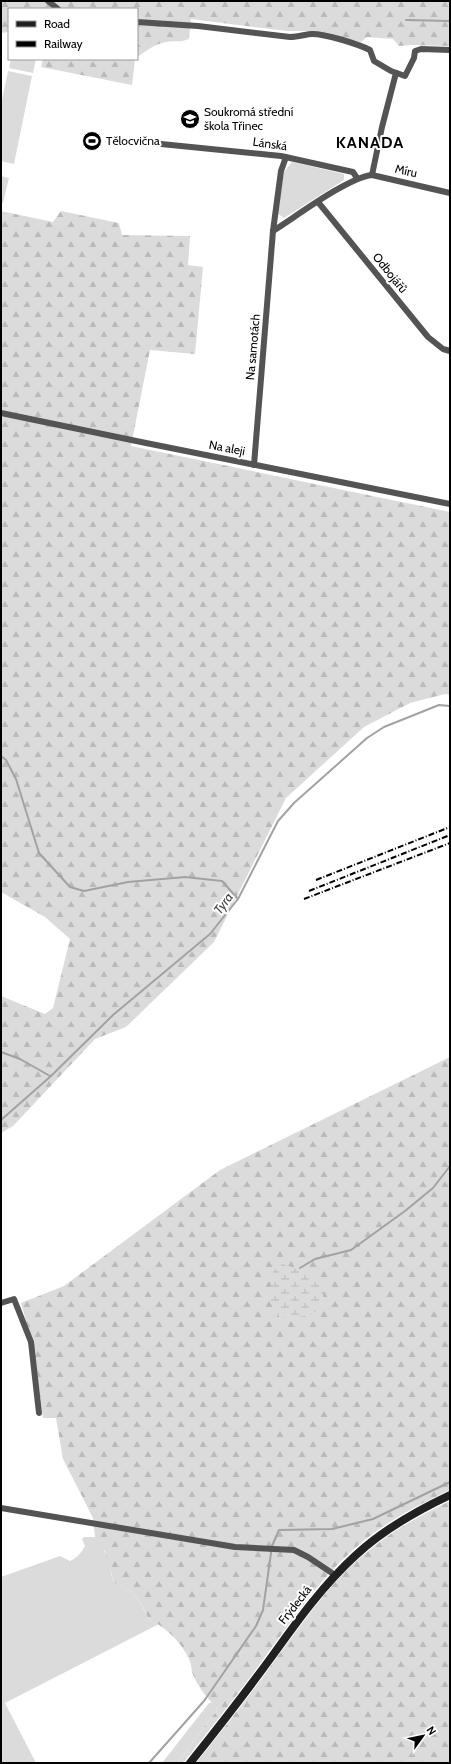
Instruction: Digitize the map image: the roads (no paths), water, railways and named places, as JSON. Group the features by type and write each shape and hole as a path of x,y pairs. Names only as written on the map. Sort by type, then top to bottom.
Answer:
{"main road":[{"name":"Frýdecká","path":"190,1763 233,1709 297,1622 335,1574 356,1554 384,1532 413,1513 450,1495"}],"street":[{"path":"48,1 57,8"},
{"path":"138,22 198,26 290,37 300,37 311,34 358,45 370,50 374,61 404,76 414,58 415,50 450,50"},
{"path":"372,175 382,127 396,73"},
{"name":"Lánská","path":"151,143 286,157 352,172 358,178"},
{"name":"Na samotách","path":"254,465 273,231 282,171 286,157"},
{"name":"Míru","path":"358,178 372,175 450,193"},
{"path":"273,231 358,178"},
{"name":"Odbojářů","path":"318,202 428,337 443,349 450,351"},
{"name":"Na aleji","path":"1,413 450,504"},
{"path":"1,1303 14,1300 31,1342 39,1413"},
{"path":"1,1508 235,1547 294,1550 335,1574"}],"waterway":[{"path":"406,20 450,21"},
{"name":"Tyra","path":"1,1120 51,1076 113,1015 210,934 238,899 278,821 294,803 367,738 384,727 439,705 450,706"},
{"path":"1,756 6,760 16,779 39,853 70,887 84,891 128,882 185,877 222,881 238,899"},
{"path":"1,1052 20,1059 50,1076"},
{"path":"300,1268 315,1259 351,1250 405,1211 433,1188 450,1166"},
{"path":"149,1763 204,1701 256,1626 263,1610 272,1546 279,1530 332,1529 373,1519 450,1482"}],"railway":[{"path":"316,880 450,827"},
{"path":"309,891 450,835"},
{"path":"304,899 450,843"}],"place":[{"name":"Soukromá střední škola Třinec","path":"190,119"},
{"name":"Tělocvična","path":"92,141"}],"district":[{"name":"KANADA","path":"370,142"}]}
